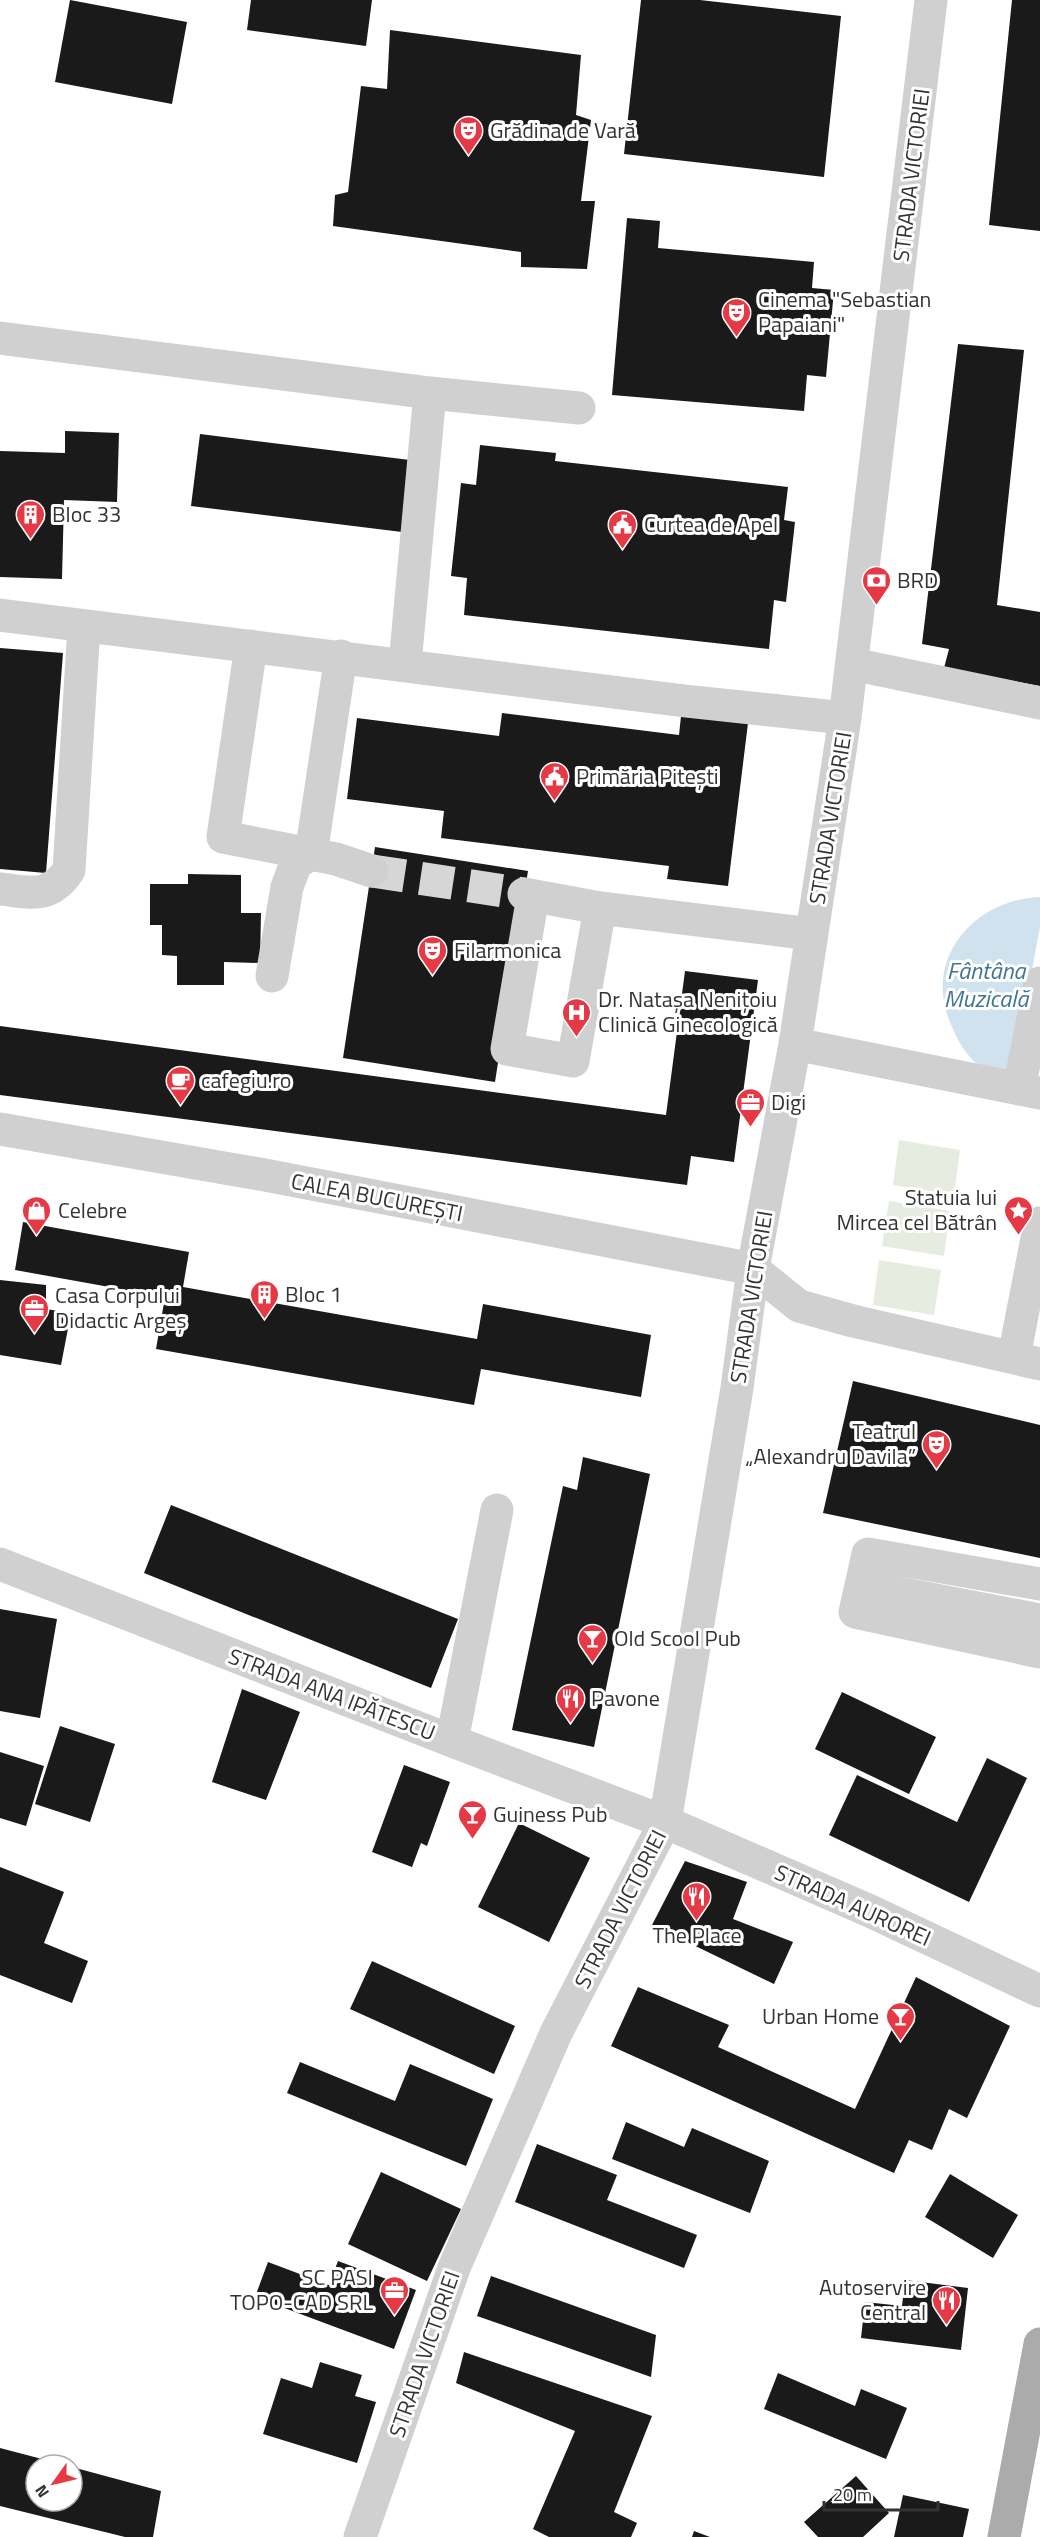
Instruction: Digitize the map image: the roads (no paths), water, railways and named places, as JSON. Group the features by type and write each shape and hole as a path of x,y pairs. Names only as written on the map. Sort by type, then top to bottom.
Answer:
{"main road":[{"path":"1004,2537 1040,2344"}],"street":[{"name":"STRADA VICTORIEI","path":"360,2537 454,2268 556,2033 665,1822 737,1388 753,1269 795,1044 845,718 931,0"},
{"path":"0,338 430,393 579,408"},
{"path":"405,664 430,393"},
{"path":"0,615 84,627 405,664 685,701 845,718"},
{"path":"0,889 40,894 60,884 69,870 84,627"},
{"path":"251,646 223,837 336,859 372,871"},
{"path":"312,854 341,656"},
{"path":"852,664 1040,703"},
{"path":"272,976 287,887 296,863 312,854"},
{"path":"600,908 573,1061 507,1049 529,895 600,908 811,934"},
{"path":"795,1044 1030,1091 1040,983"},
{"name":"CALEA BUCUREȘTI","path":"0,1130 265,1175 753,1269"},
{"path":"753,1269 799,1306 853,1321 1027,1361 1040,1222"},
{"path":"452,1741 497,1510"},
{"path":"1040,1584 868,1554 855,1612 1040,1652"},
{"name":"STRADA ANA IPĂTESCU","path":"0,1564 665,1822"},
{"path":"862,1586 1040,1620"},
{"name":"STRADA AUROREI","path":"665,1822 870,1911 1040,1991"}],"water":[{"name":"Fântâna Muzicală","path":"1040,897 1040,927 1011,1081 981,1067 963,1048 952,1027 944,1003 943,979 948,958 959,938 974,922 993,909 1015,901"}],"tunnel":[{"path":"372,871 524,894"}],"place":[{"name":"Grădina de Vară","path":"469,156"},
{"name":"Cinema \"Sebastian Papaiani\"","path":"737,338"},
{"name":"Bloc 33","path":"31,540"},
{"name":"Curtea de Apel","path":"623,550"},
{"name":"BRD","path":"876,606"},
{"name":"Primăria Pitești","path":"555,802"},
{"name":"Filarmonica","path":"433,976"},
{"name":"Dr. Natașa Nenițoiu Clinică Ginecologică","path":"577,1038"},
{"name":"cafegiu.ro","path":"180,1106"},
{"name":"Digi","path":"750,1128"},
{"name":"Celebre","path":"37,1236"},
{"name":"Statuia lui Mircea cel Bătrân","path":"1018,1236"},
{"name":"Bloc 1","path":"264,1320"},
{"name":"Casa Corpului Didactic Argeș","path":"34,1334"},
{"name":"Teatrul „Alexandru Davila”","path":"937,1470"},
{"name":"Old Scool Pub","path":"593,1664"},
{"name":"Pavone","path":"570,1724"},
{"name":"Guiness Pub","path":"472,1840"},
{"name":"The Place","path":"697,1922"},
{"name":"Urban Home","path":"900,2042"},
{"name":"SC PASI TOPO-CAD SRL","path":"394,2316"},
{"name":"Autoservire Central","path":"947,2326"}]}
